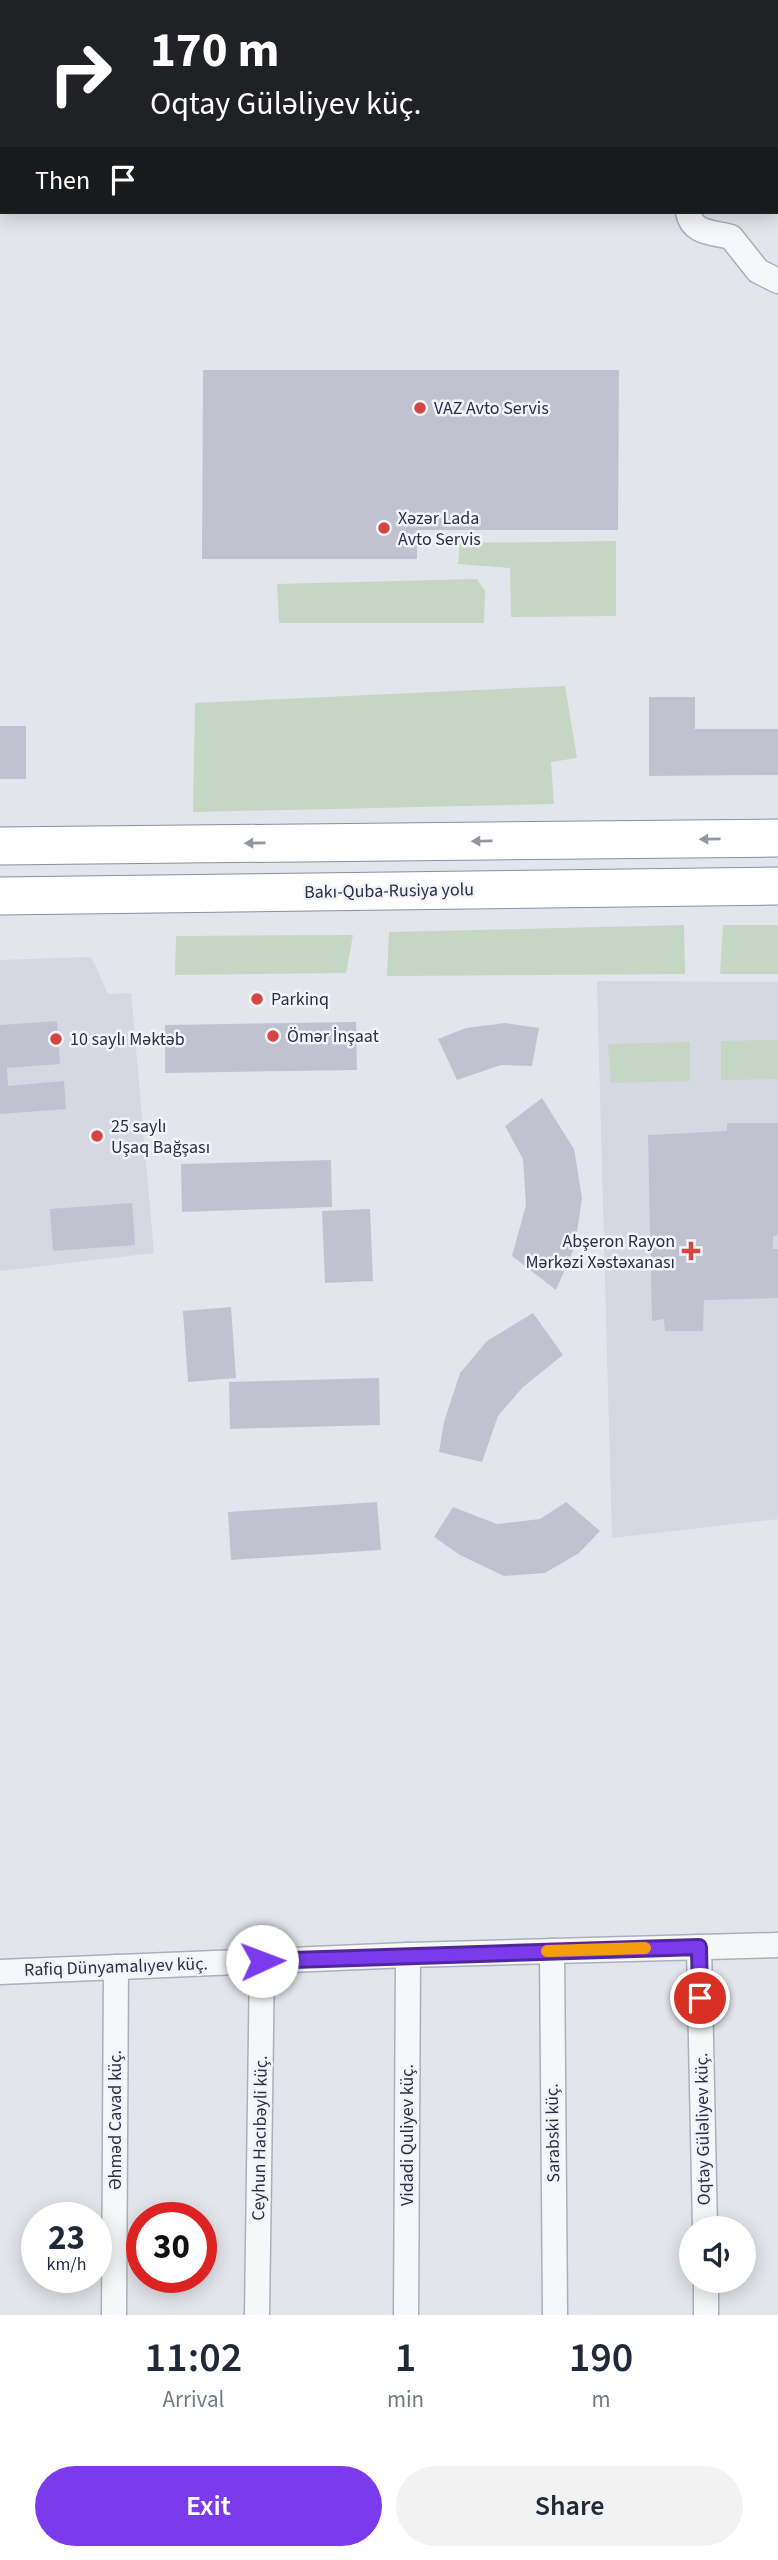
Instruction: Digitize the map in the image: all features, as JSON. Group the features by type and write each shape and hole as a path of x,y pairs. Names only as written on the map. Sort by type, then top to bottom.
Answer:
{"highway":[{"path":"7,845 778,838"},
{"name":"Bakı-Quba-Rusiya yolu","path":"0,896 778,886"},
{"path":"0,919 778,909"}],"street":[{"path":"689,214 695,227 703,232 731,237 758,271 778,281"},
{"name":"Rafiq Dünyamalıyev küç.","path":"0,1972 408,1955 778,1945"},
{"name":"Oqtay Güləliyev küç.","path":"699,1947 705,2216"},
{"name":"Sarabski küç.","path":"552,1951 555,2315"},
{"name":"Vidadi Quliyev küç.","path":"406,2315 408,1955"},
{"name":"Ceyhun Hacıbəyli küç.","path":"257,2315 262,1961"},
{"name":"Əhməd Cavad küç.","path":"114,2315 116,1967"},
{"path":"706,2293 706,2315"}],"shaded area":[{"path":"91,957 108,994 131,993 154,1253 0,1271 0,960"},
{"name":"Abşeron Rayon Mərkəzi Xəstəxanası","path":"597,981 778,982 778,1519 612,1538"}],"green space":[{"path":"616,541 616,616 511,617 510,568 458,564 460,543"},
{"path":"477,579 485,591 484,623 279,623 277,584"},
{"path":"565,686 577,758 551,762 554,804 193,812 195,703"},
{"path":"684,925 685,974 387,976 389,932"},
{"path":"723,925 778,925 778,974 720,974"},
{"path":"353,935 346,973 175,975 176,936"},
{"path":"778,1040 778,1079 721,1080 721,1041"},
{"path":"690,1042 690,1081 611,1083 608,1044"}],"building":[{"path":"203,370 619,370 618,530 417,530 417,559 202,559"},
{"path":"649,697 695,697 695,729 778,729 778,775 649,776"},
{"path":"0,726 26,726 26,779 0,779"},
{"path":"57,1021 60,1064 7,1068 8,1086 64,1081 66,1109 0,1114 0,1025"},
{"path":"356,1022 357,1070 165,1073 165,1025"},
{"path":"505,1023 539,1028 532,1066 501,1065 457,1080 438,1039 466,1028"},
{"path":"542,1098 574,1149 582,1198 575,1246 556,1290 512,1256 526,1205 523,1159 505,1126"},
{"path":"727,1123 778,1123 778,1235 773,1236 773,1249 778,1249 778,1298 704,1300 703,1331 665,1331 664,1319 652,1321 648,1135 727,1131"},
{"path":"331,1160 332,1207 182,1212 181,1164"},
{"path":"132,1203 135,1245 53,1251 50,1209"},
{"path":"370,1209 373,1281 325,1283 322,1211"},
{"path":"231,1307 236,1378 188,1382 183,1311"},
{"path":"533,1313 563,1355 523,1387 498,1416 482,1462 439,1452 444,1422 460,1373 487,1341"},
{"path":"379,1378 380,1425 230,1429 229,1382"},
{"path":"377,1502 381,1550 231,1560 228,1512"},
{"path":"566,1502 600,1531 579,1553 545,1573 504,1576 460,1555 434,1537 453,1507 497,1524 540,1519"}],"slow traffic":[{"path":"547,1951 645,1948"}],"place":[{"name":"VAZ Avto Servis","path":"420,408"},
{"name":"Xəzər Lada Avto Servis","path":"384,528"},
{"name":"Parkinq","path":"257,999"},
{"name":"Ömər İnşaat","path":"273,1036"},
{"name":"10 saylı Məktəb","path":"56,1039"},
{"name":"25 saylı Uşaq Bağşası","path":"97,1136"},
{"name":"Abşeron Rayon Mərkəzi Xəstəxanası","path":"691,1251"}],"route":[{"path":"262,1961 699,1947 700,1998"}]}
